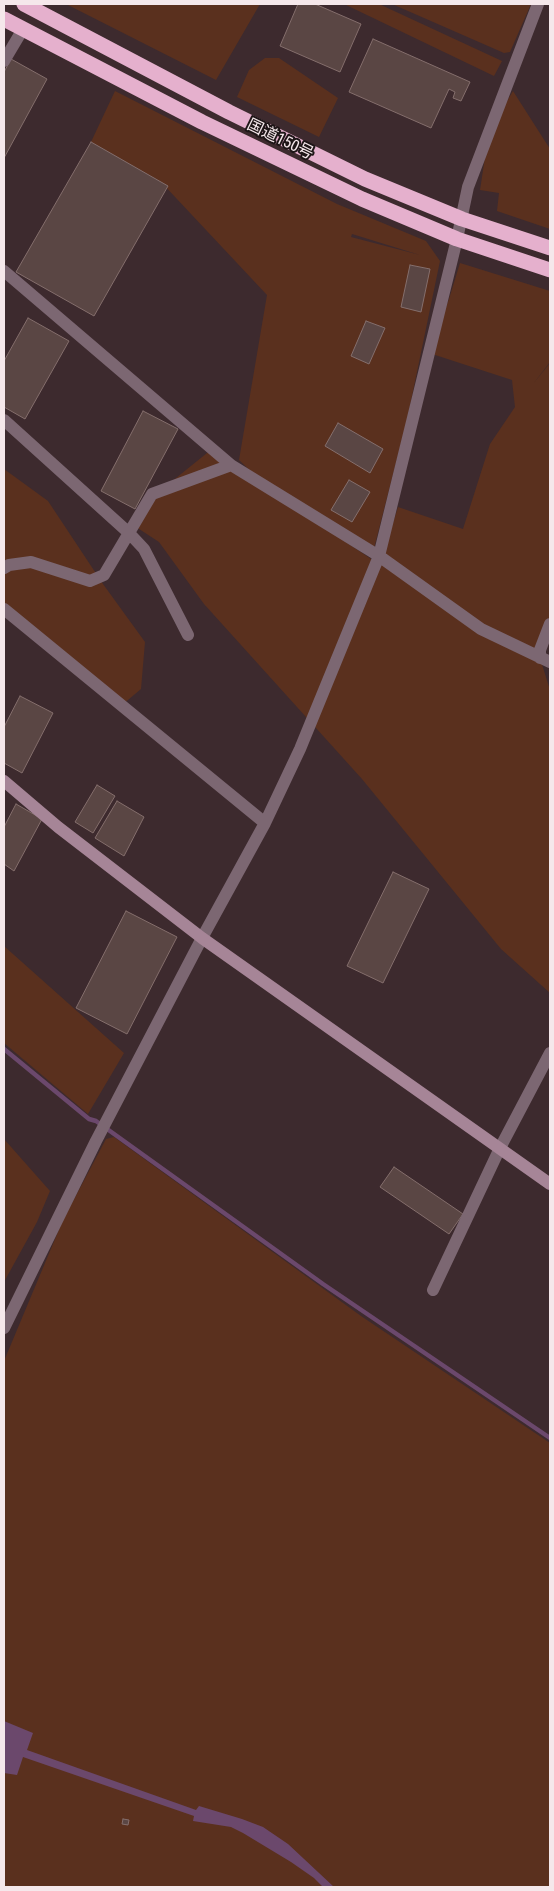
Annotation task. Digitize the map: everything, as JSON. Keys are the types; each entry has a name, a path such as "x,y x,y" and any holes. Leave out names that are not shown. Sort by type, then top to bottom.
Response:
{"highway":[{"name":"国道150号","path":"24,4 246,120 366,179 462,219 550,248"},
{"name":"国道150号","path":"4,19 202,122 362,199 457,239 550,270"}],"street":[{"path":"4,1328 96,1141 202,938 265,823 300,749 379,556 462,219 468,187 538,4"},
{"path":"4,61 23,29"},
{"path":"4,272 231,465 379,556 481,629 545,660"},
{"path":"4,420 144,549 188,635"},
{"path":"4,568 9,565 30,562 90,582 104,575 152,494 231,465"},
{"path":"4,609 265,823"},
{"path":"545,660 540,650 550,624"},
{"path":"4,781 58,827 202,938 550,1184"},
{"path":"433,1290 500,1148 550,1053"}],"shaded area":[{"path":"66,4 260,4 216,80"},
{"path":"344,4 379,4 502,61 494,76"},
{"path":"392,4 531,4 510,52 504,53"},
{"path":"265,58 279,58 338,98 319,137 237,97 249,70"},
{"path":"115,91 337,204 426,241 440,261 407,420 373,552 267,487 239,460 267,295 161,182 91,142","holes":["352,234 420,255 351,237"]},
{"path":"513,91 550,149 550,229 497,211 499,193 480,190 489,131"},
{"path":"460,263 550,291 550,362 533,384 550,363 550,628 540,658 550,690 550,993 501,949 362,779 204,604 159,542 133,525 145,503 212,449 231,465 380,565 398,507 463,529 490,444 515,407 512,380 429,353"},
{"path":"4,469 48,501 103,584 145,642 141,689 122,705 4,603"},
{"path":"4,946 124,1053 88,1114 4,1043"},
{"path":"114,1137 361,1316 550,1443 550,1887 4,1887 4,1361 63,1220 106,1139"},
{"path":"4,1139 50,1191 37,1222 4,1282"},
{"path":"4,1721 33,1733 27,1750 196,1810 199,1806 263,1827 288,1844 334,1887 323,1887 314,1878 291,1862 231,1827 193,1821 194,1816 23,1757 17,1775 4,1773"}],"building":[{"path":"298,4 315,4 361,24 340,72 280,46"},
{"path":"373,39 470,82 461,101 453,98 455,92 449,89 431,128 349,92"},
{"path":"11,59 47,79 4,158 4,72"},
{"path":"91,142 168,186 94,316 16,272"},
{"path":"410,265 430,269 421,312 401,307"},
{"path":"28,318 69,341 25,419 4,407 4,361"},
{"path":"366,321 385,328 369,364 351,356"},
{"path":"143,411 178,429 135,509 101,491"},
{"path":"338,423 383,449 370,473 325,446"},
{"path":"349,480 370,492 352,522 331,510"},
{"path":"20,696 53,713 22,773 4,763 4,727"},
{"path":"97,785 115,796 93,833 75,822"},
{"path":"117,801 144,817 124,856 95,838"},
{"path":"16,804 42,819 14,871 4,864 4,827"},
{"path":"393,872 429,889 383,983 347,966"},
{"path":"126,911 177,937 127,1034 76,1008"},
{"path":"394,1167 463,1214 449,1234 380,1187"},
{"path":"123,1819 129,1820 128,1825 122,1824"}],"waterway":[{"path":"4,1049 89,1119 96,1121 323,1284 550,1438"}]}
